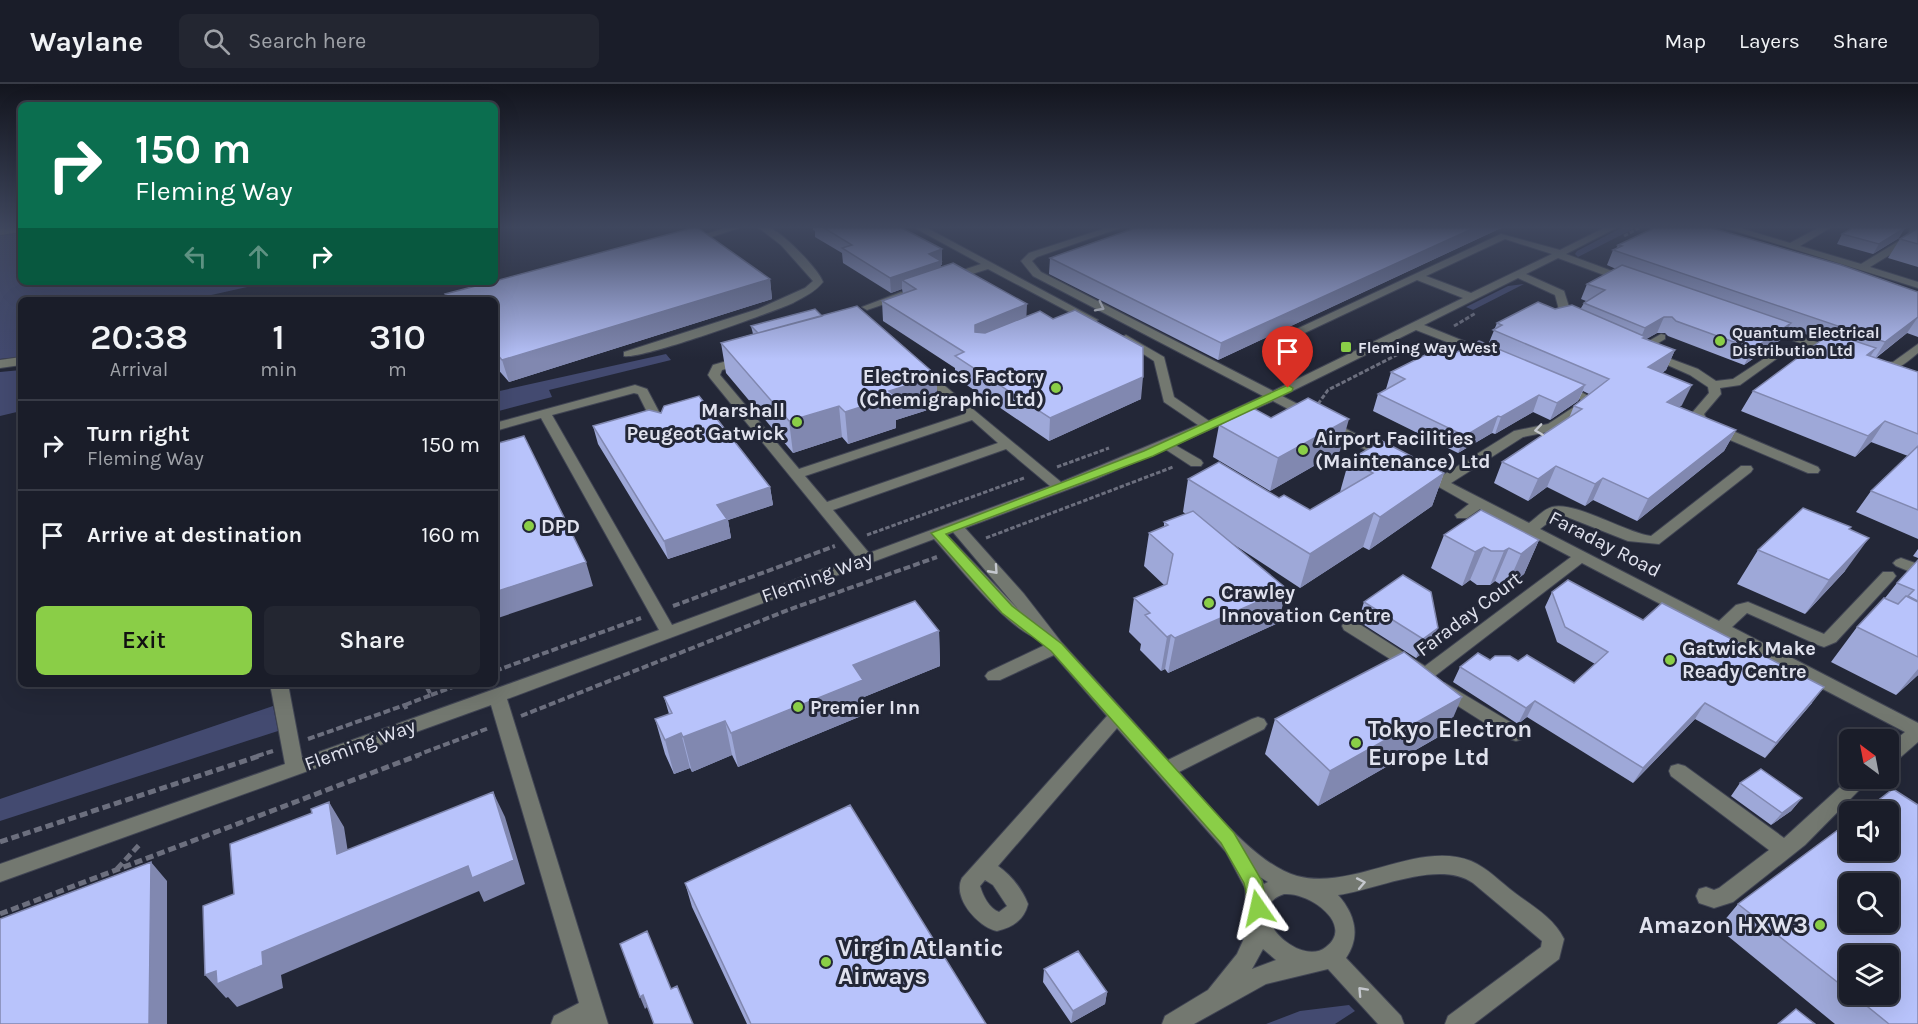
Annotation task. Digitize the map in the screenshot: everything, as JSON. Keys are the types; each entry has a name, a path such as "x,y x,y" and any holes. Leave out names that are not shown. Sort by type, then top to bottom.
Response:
{"street":[{"path":"628,354 765,309 814,289 818,282 812,272"},
{"path":"933,284 969,272"},
{"path":"1000,272 1071,314 1113,331 1160,359 1168,399 1208,426"},
{"name":"Faraday Road","path":"1035,272 1722,627 1918,732"},
{"path":"1292,335 1427,272"},
{"name":"Fleming Way","path":"0,873 412,727 1060,488 1208,426 1522,272"},
{"path":"1606,272 1638,284"},
{"path":"1875,272 1918,285"},
{"path":"1518,274 1558,292 1563,297 1568,318 1584,328"},
{"path":"1418,276 1471,297"},
{"path":"867,307 911,292"},
{"path":"1414,325 1496,358"},
{"path":"1756,325 1848,355"},
{"path":"1661,337 1635,349 1699,374 1714,385 1716,392 1697,414 1700,421 1813,470"},
{"path":"1868,362 1893,367 1918,347"},
{"path":"1714,385 1736,382 1782,351"},
{"path":"760,356 721,367 713,372 866,559"},
{"path":"0,364 18,361"},
{"path":"909,361 1060,488"},
{"path":"1441,483 1519,434 1552,427 1592,401 1556,383"},
{"path":"498,426 635,389 643,392 660,425"},
{"path":"544,413 668,632"},
{"path":"796,474 974,415"},
{"path":"824,508 1007,444"},
{"path":"1167,445 1193,461"},
{"path":"1531,530 1551,513 1560,510 1575,513 1633,538 1654,541 1746,469"},
{"path":"1462,515 1480,503"},
{"path":"956,526 1018,598 1056,647 1227,838 1274,875 1323,895 1342,918 1344,941 1321,960 1273,971 1209,1001 1173,1024"},
{"path":"937,533 1011,614 1056,647"},
{"name":"Faraday Court","path":"1350,626 1425,675 1582,555"},
{"path":"1900,563 1918,570"},
{"path":"1722,627 1748,607 1824,641 1888,576"},
{"path":"1856,610 1877,620"},
{"path":"994,676 1056,647"},
{"path":"1425,675 1516,734"},
{"path":"280,687 295,769"},
{"path":"497,695 595,1017 562,1024"},
{"path":"985,868 1118,715"},
{"path":"1166,770 1258,724"},
{"path":"1899,748 1918,732"},
{"path":"1678,771 1785,850"},
{"path":"1706,896 1714,899 1722,898 1785,850 1849,789"},
{"path":"1209,1001 1224,987 1251,951 1258,935 1258,915 1253,881 1227,838"},
{"path":"1393,1024 1321,960 1296,960 1279,951 1267,939 1258,915 1264,896 1277,887 1349,885 1449,865 1464,867 1479,876 1542,927 1554,944 1551,952 1455,1024"}],"path":[{"path":"971,544 1193,461"},
{"path":"0,914 506,722 788,610 954,551"},
{"path":"427,687 431,695"},
{"path":"0,842 290,745 453,687"},
{"path":"405,705 412,727"}],"shaded area":[{"path":"0,272 18,272 18,285 256,285 202,297 18,297 18,357 0,359"},
{"path":"1524,284 1473,310 1466,307 1508,286"},
{"path":"666,354 671,360 549,390 552,397 498,411 498,391"},
{"path":"18,370 18,412 0,416 0,372"},
{"path":"273,706 278,731 0,821 0,799"},
{"path":"1349,1005 1355,1011 1335,1024 1266,1024 1300,1011"}],"building":[{"path":"529,272 760,272 770,279 502,360 498,355 498,297 448,297 445,294 480,285 498,285 498,280"},
{"path":"880,272 908,272 890,278"},
{"path":"926,272 969,272 1027,304 975,325 975,332 985,333 1040,311 1053,319 1075,310 1143,347 1143,377 1050,418 955,356 964,352 882,301 916,289 902,280"},
{"path":"1078,272 1377,272 1221,343"},
{"path":"1609,272 1642,272 1791,323 1753,349 1676,321 1672,317 1664,317 1645,328 1584,303 1605,290 1587,284"},
{"path":"1678,272 1861,272 1918,292 1918,317 1885,342"},
{"path":"1538,302 1555,309 1572,305 1646,337 1643,338 1675,350 1648,367 1692,385 1667,402 1736,430 1648,499 1603,478 1595,484 1556,466 1538,479 1502,462 1582,409 1574,406 1609,379 1493,330 1502,325 1497,323"},
{"path":"857,306 937,376 889,391 895,396 845,412 839,406 789,421 721,343"},
{"path":"815,309 822,316 758,333 751,326"},
{"path":"1831,333 1876,348 1867,355 1918,372 1918,434 1885,421 1868,436 1753,391"},
{"path":"1479,341 1585,385 1557,403 1539,395 1465,436 1378,394 1405,379 1391,372 1441,347 1455,353"},
{"path":"699,396 770,487 717,505 727,519 664,541 593,426 649,410 661,413 664,406"},
{"path":"1308,398 1349,419 1278,458 1219,425 1253,408 1271,418"},
{"name":"DPD","path":"524,436 586,562 498,591 498,443"},
{"path":"1382,441 1444,473 1380,517 1374,513 1310,554 1188,479 1219,462 1279,498 1284,495 1310,510 1373,473 1349,460"},
{"path":"1918,446 1918,510 1871,491"},
{"path":"1803,508 1851,527 1849,529 1869,538 1829,580 1758,550"},
{"path":"1481,510 1539,540 1521,554 1509,548 1504,551 1491,551 1484,547 1475,552 1444,535"},
{"path":"1193,511 1287,589 1175,638 1171,635 1167,637 1145,615 1150,613 1134,598 1167,584 1173,554 1149,533 1168,525 1164,522"},
{"path":"1918,560 1918,601 1908,596 1914,590 1897,583"},
{"path":"1403,575 1431,592 1438,628 1423,639 1364,602"},
{"name":"Gatwick Make Ready Centre","path":"1568,580 1643,620 1662,603 1824,687 1776,743 1705,703 1643,768 1535,701 1526,708 1460,667 1478,653 1490,660 1495,656 1510,656 1518,661 1527,655 1574,683 1608,652 1565,627 1552,592"},
{"path":"1906,596 1918,602 1918,657 1857,627 1884,598 1898,604"},
{"path":"915,601 939,631 853,665 863,680 731,733 725,721 683,737 681,733 665,740 655,719 672,713 664,697"},
{"path":"1404,652 1462,697 1330,771 1275,719"},
{"path":"1761,769 1802,798 1782,813 1740,783"},
{"path":"1893,789 1918,805 1918,1024 1889,1024 1866,1005 1899,1005 1899,945 1839,945 1839,983 1738,904 1839,829 1839,861 1899,861 1899,801 1877,801"},
{"path":"493,792 514,860 472,878 468,866 262,952 263,965 217,984 216,971 205,975 203,906 234,894 230,844 312,813 311,809 329,802 337,854"},
{"name":"Virgin Atlantic Airways","path":"850,805 986,1024 751,1024 685,883"},
{"path":"151,862 149,1024 0,1024 0,919"},
{"path":"647,931 671,989 677,986 693,1024 654,1024 643,995 640,997 620,944"},
{"path":"1078,951 1107,992 1073,1011 1044,969"},
{"path":"1796,1009 1815,1024 1778,1024"}],"place":[{"name":"Quantum Electrical Distribution Ltd","path":"1720,341"},
{"name":"Fleming Way West","path":"1346,347"},
{"name":"Electronics Factory (Chemigraphic Ltd)","path":"1056,388"},
{"name":"Marshall Peugeot Gatwick","path":"797,422"},
{"name":"Airport Facilities (Maintenance) Ltd","path":"1303,450"},
{"name":"DPD","path":"529,526"},
{"name":"Crawley Innovation Centre","path":"1209,603"},
{"name":"Gatwick Make Ready Centre","path":"1670,660"},
{"name":"Premier Inn","path":"798,707"},
{"name":"Tokyo Electron Europe Ltd","path":"1356,743"},
{"name":"Amazon HXW3","path":"1820,925"},
{"name":"Virgin Atlantic Airways","path":"826,962"}],"route":[{"path":"1258,908 1257,893 1250,874 1227,838 1056,647 1007,610 937,533 1091,477 1247,409 1288,388"}]}
